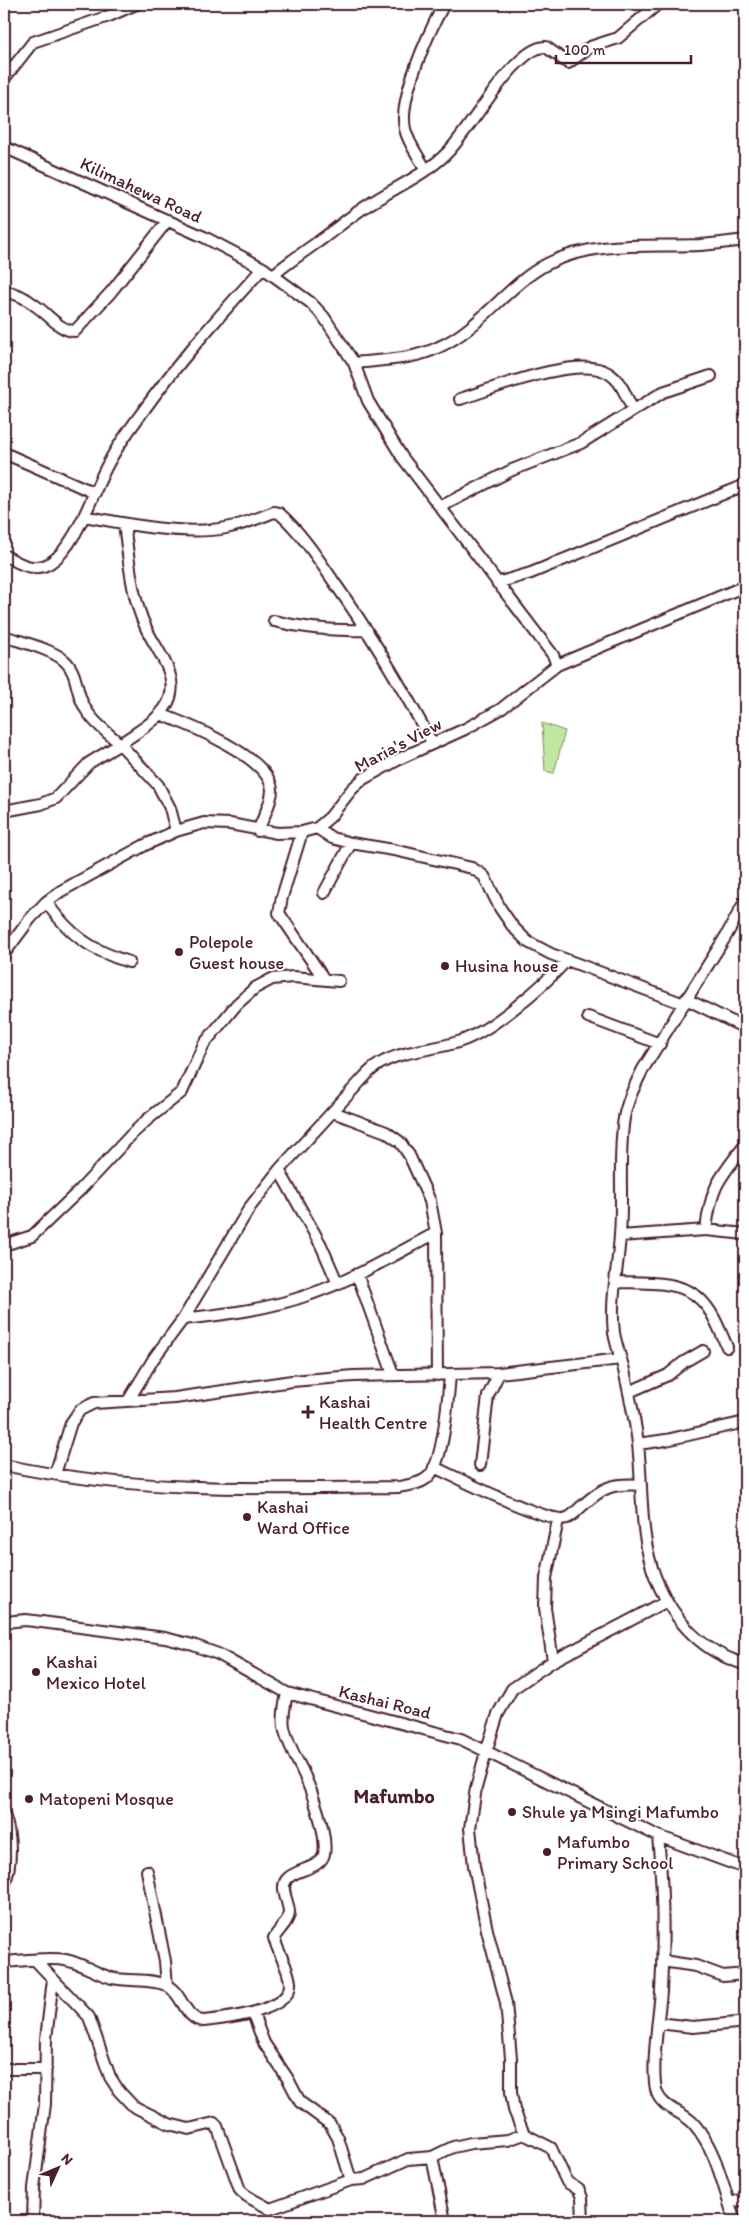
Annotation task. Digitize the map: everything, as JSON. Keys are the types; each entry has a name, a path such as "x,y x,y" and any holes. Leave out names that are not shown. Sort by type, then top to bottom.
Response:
{"street":[{"path":"4,79 33,42 108,16 136,4"},
{"path":"426,170 406,131 403,117 410,87 432,27 444,4"},
{"path":"273,275 366,206 426,170 447,153 465,132 506,75 534,50 546,47 568,63 590,47 618,38 658,4"},
{"name":"Kilimahewa Road","path":"4,147 204,236 263,268 295,290 324,316 354,363 368,401 402,457 553,655 557,665"},
{"path":"4,291 15,293 35,305 66,330 75,331 111,292 168,220"},
{"path":"354,363 400,358 426,353 441,347 457,337 530,275 548,264 592,248 701,245 745,240"},
{"path":"4,555 17,563 34,568 50,563 66,548 84,516 109,462 152,398 208,328 263,268"},
{"path":"460,399 562,369 585,366 607,371 618,381 633,410"},
{"path":"440,507 512,470 581,443 664,392 711,376"},
{"path":"4,452 95,493"},
{"path":"497,583 531,573 745,485"},
{"path":"84,516 124,524 209,530 228,528 274,512 279,513 322,564 368,630 389,664 432,743"},
{"path":"4,812 42,804 56,798 88,763 120,744 160,714 169,701 172,690 170,672 146,628 137,605 124,524"},
{"name":"Maria's View","path":"4,954 30,919 46,902 61,891 176,831 204,823 230,824 258,831 302,832 317,828 330,817 352,789 363,779 432,743 465,729 501,709 557,665 745,586"},
{"path":"274,621 316,630 368,630"},
{"path":"4,636 53,654 66,662 71,669 83,706 92,718 120,744 158,785 168,803 176,831"},
{"path":"160,714 211,735 248,759 268,778 271,796 258,831"},
{"path":"317,828 332,838 459,864 479,871 484,876 500,908 513,927 528,942 567,960 685,1002 745,1028"},
{"path":"302,832 282,897 279,914 324,979"},
{"path":"324,893 351,843"},
{"path":"745,901 726,936 643,1069 635,1084 624,1118 614,1334 629,1392 638,1444 648,1550 656,1578 667,1601 695,1639 718,1655 745,1664"},
{"path":"46,902 69,931 83,942 96,951 129,962"},
{"path":"128,1401 154,1358 183,1319 245,1215 279,1170 376,1065 390,1058 448,1045 472,1037 548,981 567,960"},
{"path":"4,1245 32,1236 80,1190 131,1135 182,1092 204,1044 237,1004 255,988 272,979 293,977 339,980"},
{"path":"588,1017 660,1044"},
{"path":"333,1112 386,1132 400,1142 409,1155 430,1201 436,1233 437,1375"},
{"path":"706,1230 709,1206 715,1185 745,1145"},
{"path":"279,1170 321,1245 338,1284"},
{"path":"620,1236 706,1230 745,1234"},
{"path":"183,1319 257,1310 310,1295 338,1284 436,1233"},
{"path":"357,1274 393,1374"},
{"path":"615,1282 664,1285 691,1292 701,1299 712,1314 727,1347"},
{"path":"629,1392 668,1375 684,1362 703,1351"},
{"path":"56,1474 66,1434 74,1417 80,1410 94,1403 175,1398 292,1381 393,1374 450,1375 499,1373 621,1360"},
{"path":"480,1466 488,1396 499,1373"},
{"path":"4,1464 106,1482 252,1488 355,1488 399,1486 416,1483 428,1477 434,1467 440,1449 450,1375"},
{"path":"638,1444 666,1440 745,1422"},
{"path":"434,1467 525,1508 558,1520 572,1515 605,1488 621,1484 641,1485"},
{"path":"553,1661 545,1608 546,1578 558,1520"},
{"path":"583,2221 579,2190 567,2182 550,2148 524,2134 514,2110 511,2092 511,2058 506,2003 487,1930 474,1866 470,1828 476,1788 486,1752 498,1714 512,1689 553,1661 667,1601"},
{"name":"Kashai Road","path":"4,1622 26,1620 165,1638 193,1645 218,1654 288,1693 461,1739 658,1836 745,1868"},
{"path":"4,1962 64,1960 112,1978 154,1982 167,1986 182,1999 190,2016 195,2020 203,2021 253,2014 273,2004 286,1994 290,1984 274,1938 285,1924 289,1913 284,1892 286,1880 319,1862 324,1856 324,1843 320,1823 303,1772 290,1746 284,1727 284,1711 288,1693"},
{"path":"4,1815 10,1841 4,1886"},
{"path":"658,1836 662,1882 662,1961 655,2083 657,2092 665,2104 693,2123 704,2137 717,2162 735,2221"},
{"path":"147,1871 165,1961 167,1986"},
{"path":"36,1961 89,2016 110,2077 119,2091 133,2106 169,2124 181,2127 190,2128 209,2123 217,2126 244,2196 254,2199 270,2209 314,2192 352,2180 364,2179 408,2159 432,2157 471,2143 508,2140 524,2134"},
{"path":"662,1961 696,1966 723,1976 745,1974"},
{"path":"32,2221 34,2188 45,2104 46,2039 53,1980"},
{"path":"253,2014 264,2043 288,2079 300,2102 330,2124 338,2138 352,2180"},
{"path":"658,2023 693,2027 737,2023"},
{"path":"4,2069 46,2069"},
{"path":"432,2157 445,2221"},
{"path":"729,2203 745,2199"}],"green space":[{"path":"542,723 565,731 554,773 545,771"}],"place":[{"name":"Polepole Guest house","path":"179,952"},
{"name":"Husina house","path":"445,966"},
{"name":"Kashai Health Centre","path":"308,1412"},
{"name":"Kashai Ward Office","path":"247,1517"},
{"name":"Kashai Mexico Hotel","path":"36,1672"},
{"name":"Matopeni Mosque","path":"29,1799"},
{"name":"Shule ya Msingi Mafumbo","path":"512,1812"},
{"name":"Mafumbo Primary School","path":"547,1852"}],"district":[{"name":"Mafumbo","path":"394,1796"}]}
